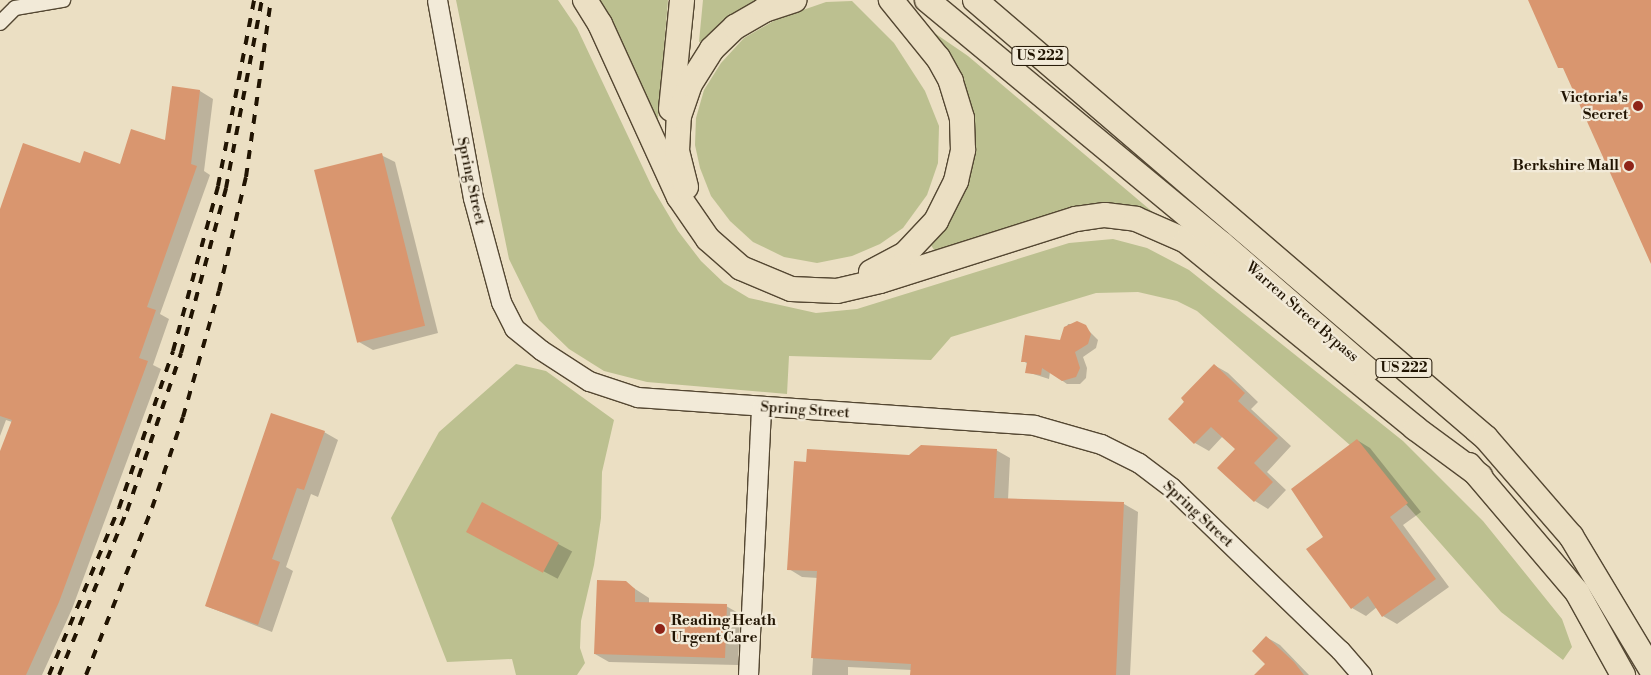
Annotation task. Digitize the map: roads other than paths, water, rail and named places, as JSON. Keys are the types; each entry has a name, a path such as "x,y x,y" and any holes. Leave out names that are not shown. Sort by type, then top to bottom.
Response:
{"highway":[{"path":"585,0 600,24 680,197 708,239 741,268 791,289 821,292 880,281 1086,217 1125,216 1155,225 1186,242 1415,428 1480,476"},
{"path":"680,197 668,149 682,0"},
{"path":"695,0 684,98 679,116 677,151 682,177 692,204 726,245 764,270 800,280 840,280 882,267 915,246 936,221 956,181 963,150 962,118 951,81 938,58 891,0"},
{"path":"684,98 704,60 723,37 752,15 794,0"},
{"name":"Warren Street Bypass","path":"927,0 1244,262 1365,366 1480,476 1578,592 1623,675"},
{"name":"Warren Street Bypass","path":"975,0 1486,438 1571,536 1651,669"},
{"path":"1571,536 1651,634"},
{"path":"1578,592 1611,675"}],"street":[{"path":"0,23 17,4 63,0"},
{"name":"Spring Street","path":"437,0 473,198 501,302 514,328 541,350 604,388 637,398 1034,425 1101,444 1139,463 1171,487 1340,650 1362,675"},
{"path":"748,675 761,407"}],"railway":[{"path":"49,675 119,508 173,351 218,186 254,0"},
{"path":"59,675 127,511 181,353 226,188 262,0"},
{"path":"86,675 152,508 183,417 219,291 246,177 271,0"}],"place":[{"name":"Victoria's Secret","path":"1638,106"},
{"name":"Berkshire Mall","path":"1629,166"},
{"name":"Reading Heath Urgent Care","path":"660,629"}]}
